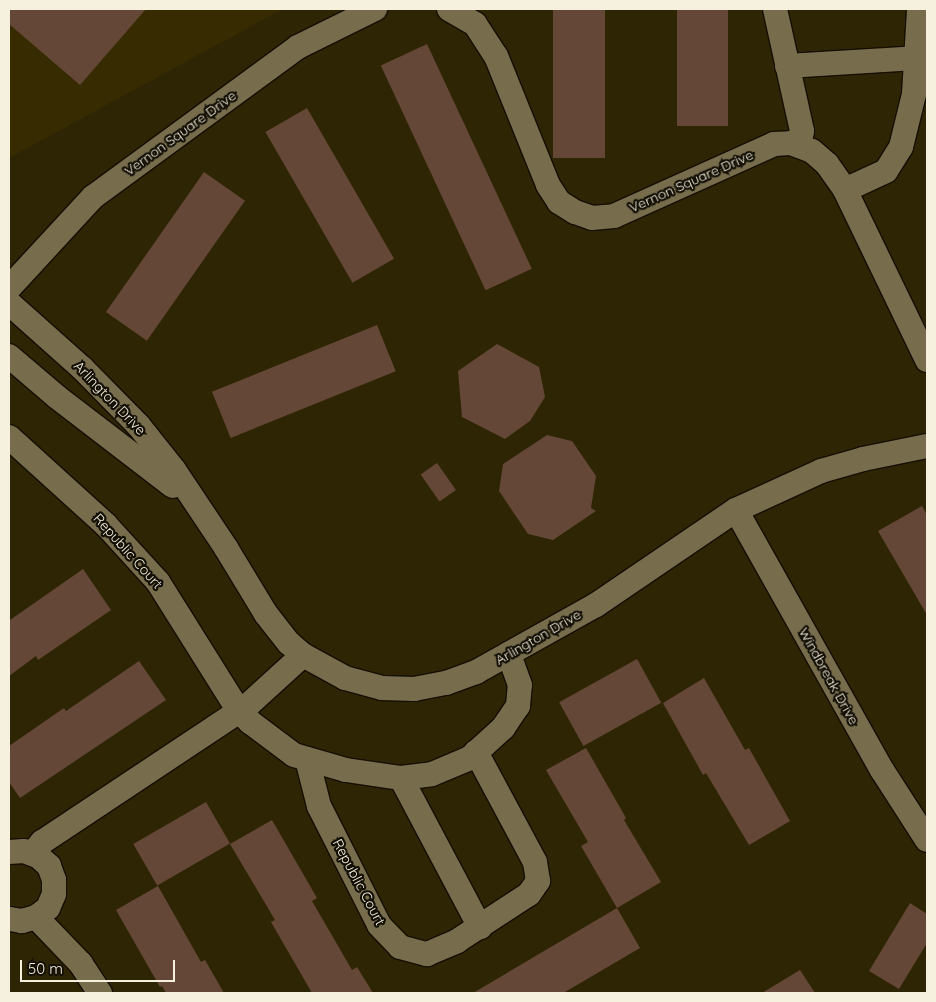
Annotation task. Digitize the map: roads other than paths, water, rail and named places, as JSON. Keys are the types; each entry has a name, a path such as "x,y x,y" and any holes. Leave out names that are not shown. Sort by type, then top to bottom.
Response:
{"street":[{"name":"Vernon Square Drive","path":"9,288 92,197 298,46 374,9"},
{"name":"Vernon Square Drive","path":"449,9 475,24 496,56 548,185 559,202 575,212 592,218 614,216 774,144 791,144 812,151 827,164 845,190 927,360"},
{"path":"776,9 802,131 799,146"},
{"path":"845,190 886,171 902,147 914,94 919,9"},
{"path":"787,66 916,58"},
{"name":"Arlington Drive","path":"9,303 82,368 139,426 174,470 226,548 266,614 279,632 303,656 345,678 396,689 446,683 476,672 596,605 736,510 821,471 863,459 927,446"},
{"name":"Arlington Drive","path":"9,356 57,397 150,466 198,506"},
{"name":"Republic Court","path":"9,437 106,525 158,582 239,711 250,722 294,755 346,770 401,778 432,774 470,758 502,728 518,706 520,685 509,654"},
{"name":"Windbreak Drive","path":"736,510 882,770 927,840"},
{"path":"32,854 42,842 239,711 303,656"},
{"name":"Republic Court","path":"307,759 319,806 379,925 400,947 427,954 457,941 529,894 538,881 535,862 476,752"},
{"path":"401,778 480,926"},
{"path":"9,852 24,851 32,854 49,866 54,880 54,894 48,908 36,917 22,921 9,920"},
{"path":"36,917 81,964 100,993"}]}
